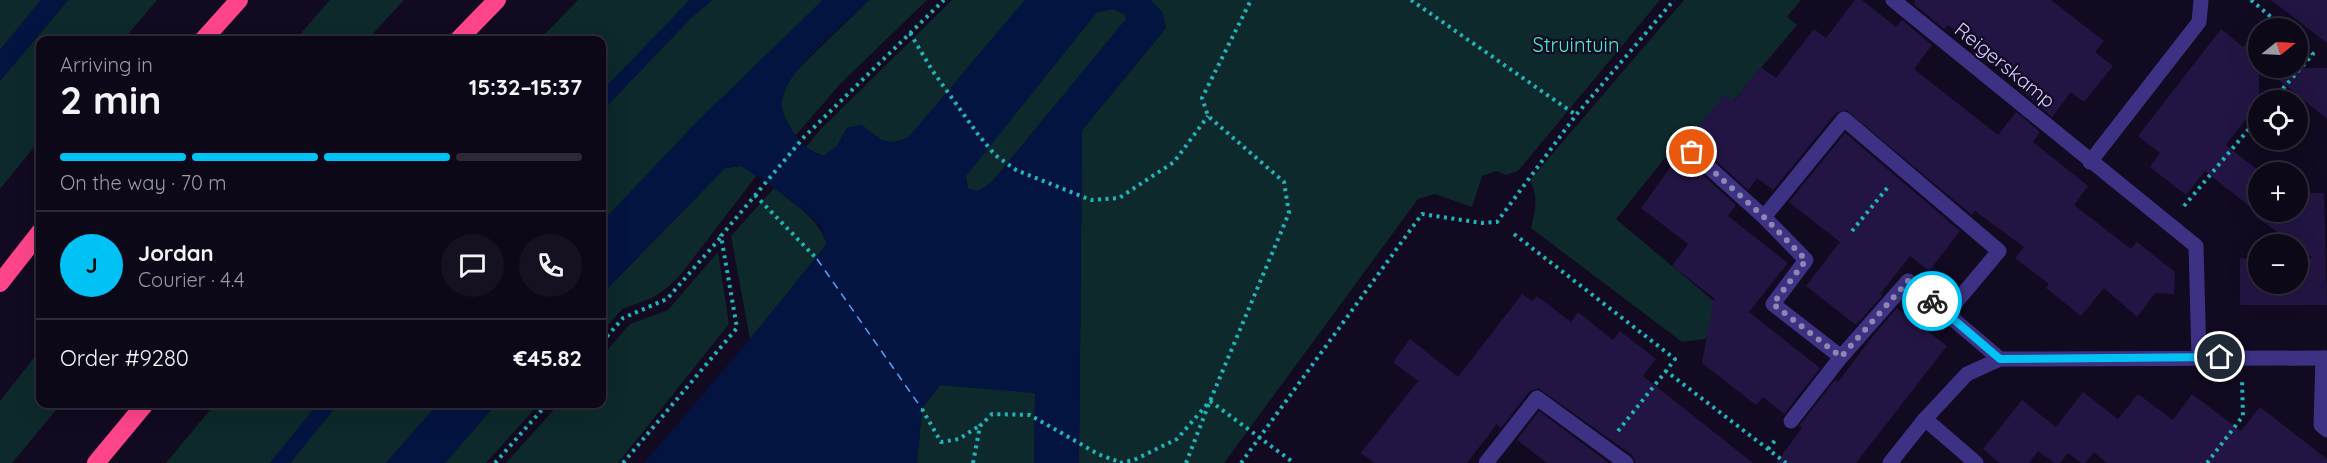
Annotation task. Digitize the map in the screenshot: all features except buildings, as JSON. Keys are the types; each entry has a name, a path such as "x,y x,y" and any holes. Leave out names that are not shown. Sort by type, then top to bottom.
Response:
{"highway":[{"path":"207,36 239,0"},
{"path":"462,36 497,0"},
{"path":"0,283 36,237"},
{"path":"96,463 142,408"}],"street":[{"name":"Reigerskamp","path":"1893,0 2196,246 2199,357"},
{"path":"2090,162 2199,21 2201,0"},
{"path":"1764,217 1844,119 1999,251 1947,313"},
{"path":"1692,152 1764,217 1806,260 1773,304 1841,357"},
{"path":"1791,421 1841,357 1908,281 2000,359"},
{"path":"1890,463 1925,419 1966,374 2000,359 2325,358 2321,425 2327,430"},
{"path":"1486,463 1537,398 1626,463"},
{"path":"1925,419 1976,463"}],"path":[{"path":"606,337 623,318 667,298 804,137 944,0"},
{"path":"1186,463 1289,213 1284,182 1208,116 1202,98 1251,0"},
{"path":"1411,0 1576,115"},
{"path":"1242,463 1422,214 1482,223 1497,222 1576,115 1674,0"},
{"path":"2251,0 2272,18"},
{"path":"910,33 932,70 977,134 995,155 1016,170 1091,200 1119,198 1174,162 1208,116"},
{"path":"2282,90 2292,78"},
{"path":"2168,225 2248,130"},
{"path":"1852,231 1904,168"},
{"path":"755,195 817,259"},
{"path":"1514,234 1676,358 1604,448"},
{"path":"623,463 737,328 721,236"},
{"path":"2207,463 2243,416 2241,357"},
{"path":"1666,370 1786,463"},
{"path":"1210,401 1294,463"},
{"path":"922,409 941,442 959,439 980,426 992,414 1030,415 1098,454 1119,463 1134,460 1177,439 1210,401"},
{"path":"495,463 543,408"},
{"path":"973,463 980,426"}],"green space":[{"path":"0,0 41,0 0,50"},
{"path":"68,0 157,0 126,36 38,36"},
{"path":"330,0 404,0 371,36 298,36"},
{"path":"578,0 690,0 606,87 606,36 543,36"},
{"path":"712,0 823,0 697,122 606,218 606,107 691,18"},
{"path":"869,0 927,0 841,83 795,136 781,105 784,92 793,74"},
{"path":"952,0 1025,0 909,137 894,142 884,141 861,125 847,128 837,146 824,156 805,148 820,130"},
{"name":"Struintuin","path":"1150,0 1660,0 1518,171 1506,175 1496,171 1482,176 1472,207 1435,194 1418,199 1224,463 1079,463 1082,130 1166,28 1162,12"},
{"path":"1684,0 1801,0 1787,17 1797,25 1702,138 1689,128 1616,219 1728,313 1705,339 1682,342 1531,228 1535,198 1530,180"},
{"path":"1113,9 1127,18 991,183 978,191 968,189 965,176 1097,12"},
{"path":"36,38 36,145 0,189 0,81"},
{"path":"741,166 757,175 681,274 667,288 652,298 622,309 606,327 606,290 725,168"},
{"path":"774,188 812,219 827,244 750,339 731,236"},
{"path":"718,252 729,324 618,463 506,463 555,408 606,408 606,351 630,324 668,310"},
{"path":"36,355 36,408 58,408 12,463 0,463 0,401"},
{"path":"940,385 1035,392 1034,463 917,463 922,409"},
{"path":"212,408 315,408 270,463 166,463"},
{"path":"335,408 434,408 386,463 290,463"},
{"path":"493,408 535,408 486,463 445,463"}],"water":[{"path":"41,0 68,0 0,81 0,50"},
{"path":"690,0 712,0 691,18 606,107 606,87"},
{"path":"823,0 869,0 809,57 789,81 784,92 782,106 784,115 797,138 808,148 824,156 837,146 847,128 862,125 888,142 909,137 1025,0 1150,0 1162,12 1166,28 1082,130 1079,463 1034,463 1035,393 940,385 922,409 917,463 644,463 750,339 827,244 822,229 810,215 774,188 741,166 725,168 606,290 606,218 697,122","holes":["1113,9 1127,18 991,183 978,191 968,189 966,176 1097,12"]},
{"path":"315,408 335,408 290,463 270,463"},
{"path":"434,408 493,408 445,463 386,463"}],"ferry route":[{"path":"817,259 922,409"}],"way so far":[{"path":"1692,152 1764,217 1806,260 1773,304 1841,357 1908,281 1932,301"}],"route":[{"path":"1932,301 2000,359 2220,357"}]}
